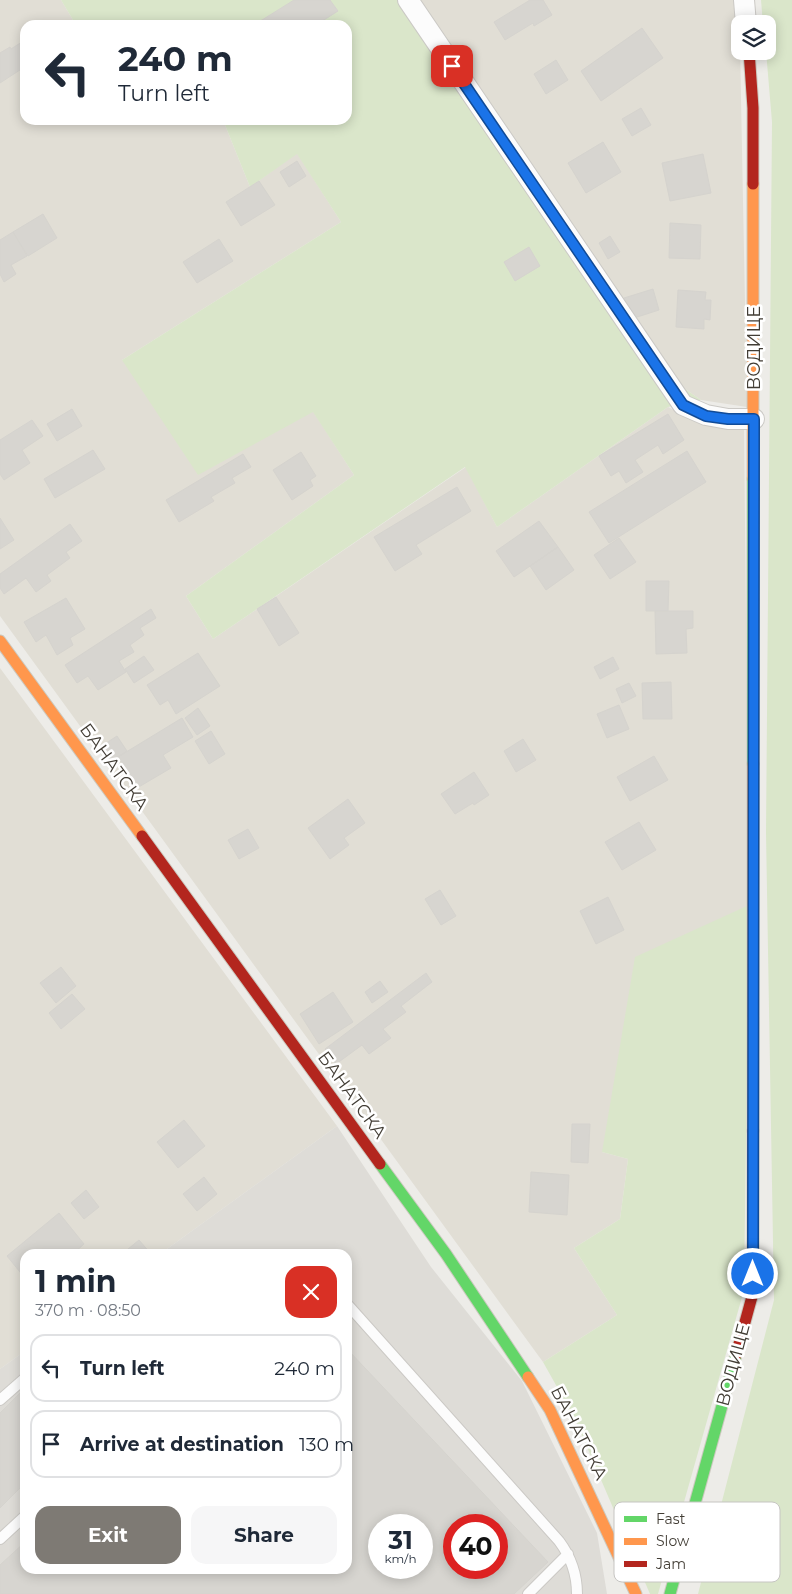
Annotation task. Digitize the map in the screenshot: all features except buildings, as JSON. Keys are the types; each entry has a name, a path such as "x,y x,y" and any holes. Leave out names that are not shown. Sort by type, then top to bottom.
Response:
{"street":[{"path":"408,0 683,405 706,416 728,419 754,419"},
{"path":"744,0 745,15"},
{"name":"ВОДИЦЕ","path":"695,1502 753,1293 754,108 749,60"},
{"name":"БАНАТСКА","path":"0,641 446,1254 550,1410 614,1547"},
{"name":"БАНАТСКА","path":"630,1582 636,1594"}],"lane":[{"path":"352,1309 559,1541 568,1554 575,1574 577,1594"},
{"path":"0,1400 20,1382"},
{"path":"0,1539 20,1521"},
{"path":"528,1594 568,1554"}],"shaded area":[{"path":"0,0 61,0 73,20 20,20 20,125 225,125 250,187 297,153 341,222 122,360 313,411 354,475 186,596 213,639 466,467 497,527 668,407 702,424 744,429 749,905 602,1152 628,1159 620,1219 574,1248 617,1315 543,1362 0,616"},
{"path":"411,0 736,0 737,15 731,15 731,60 740,60 747,407 701,400 678,384"},
{"path":"0,668 337,1126 167,1249 20,1249 20,1355 0,1369"},
{"path":"337,1126 431,1267 522,1381 597,1533 607,1594 0,1594 0,1369 20,1355 20,1574 352,1574 352,1249 167,1249"}],"green space":[{"path":"61,0 411,0 678,384 701,400 668,407 497,527 465,467 213,639 186,596 354,475 313,412 198,475 122,360 341,222 297,154 250,187 225,125 352,125 352,20 73,20"},
{"path":"761,0 792,0 792,1594 698,1594 701,1582 780,1582 780,1502 722,1502 774,1300 766,833 772,122 767,60 776,60 776,15 762,15"},
{"path":"749,905 744,1290 684,1502 614,1502 614,1510 575,1419 543,1362 617,1315 574,1248 620,1219 628,1159 602,1152 635,957"},
{"path":"645,1582 661,1582 658,1594 650,1594"}],"traffic: fast":[{"path":"753,479 753,764"},
{"path":"380,1164 446,1254 528,1377"},
{"path":"695,1502 736,1355"},
{"path":"670,1594 673,1582"}],"traffic: slow":[{"path":"753,184 753,479"},
{"path":"0,641 142,836"},
{"path":"753,764 753,1131"},
{"path":"528,1377 550,1410 614,1547"},
{"path":"630,1582 636,1594"}],"traffic: jam":[{"path":"750,60 753,108 753,184"},
{"path":"142,836 380,1164"},
{"path":"736,1355 753,1293 753,1131"}],"route":[{"path":"452,66 683,405 706,416 728,419 754,419 753,1274"}]}
